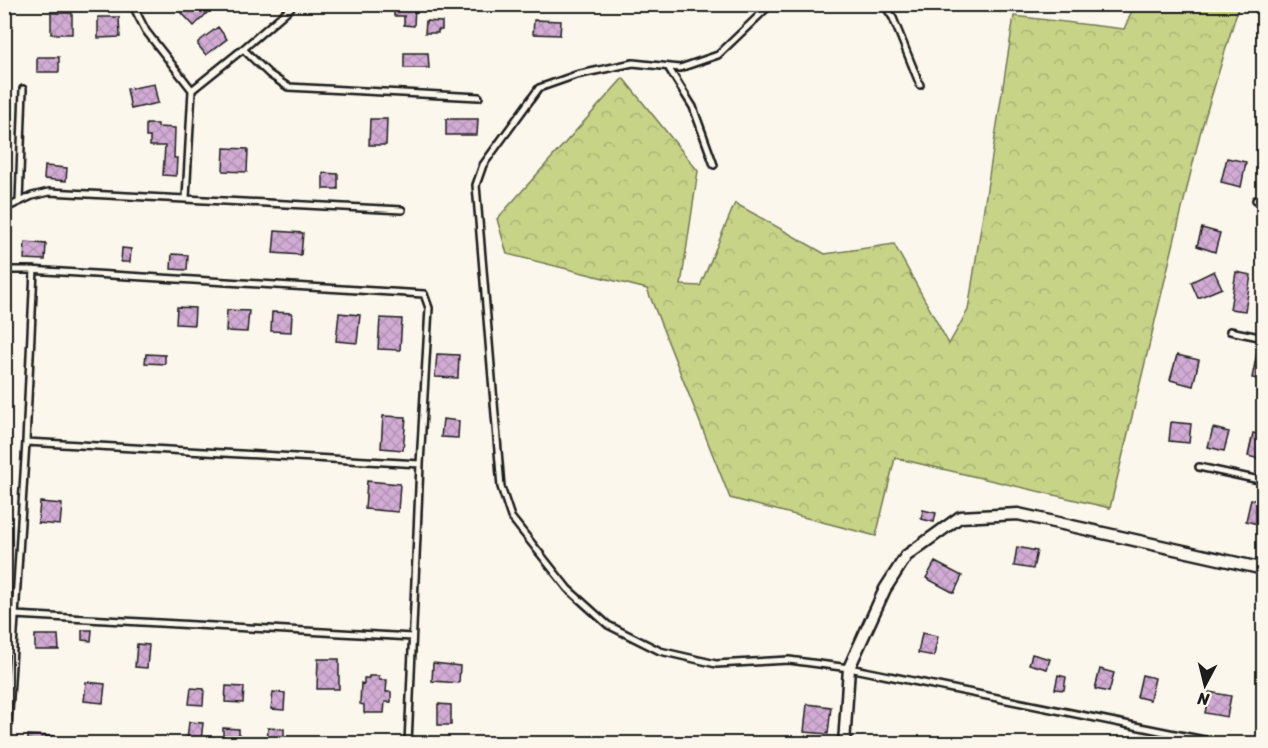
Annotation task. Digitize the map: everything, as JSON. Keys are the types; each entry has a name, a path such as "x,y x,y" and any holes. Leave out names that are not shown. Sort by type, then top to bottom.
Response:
{"street":[{"path":"844,744 849,668 885,589 906,556 960,517 1018,514 1263,569"}],"lane":[{"path":"132,4 146,31 192,90 186,198"},
{"path":"192,90 295,4"},
{"path":"771,4 718,56 680,68 633,63 576,75 539,88 483,165 476,185 501,487 511,517 568,589 608,625 660,651 716,664 789,660 849,668 1224,744"},
{"path":"884,4 893,18 920,86"},
{"path":"243,49 269,74 288,87 479,97"},
{"path":"668,67 693,107 714,165"},
{"path":"19,202 23,89"},
{"path":"4,209 33,196 49,192 402,210"},
{"path":"1256,200 1263,202"},
{"path":"4,270 424,294 429,308 408,744"},
{"path":"7,744 34,270"},
{"path":"1230,331 1263,338"},
{"path":"26,442 420,464"},
{"path":"1199,467 1263,481"},
{"path":"15,615 412,637"}],"green space":[{"path":"1135,4 1239,5 1200,134 1110,508 895,458 876,536 730,498 647,289 507,254 497,219 623,78 698,171 681,285 700,286 735,203 825,254 894,244 949,344 968,310 1014,16 1124,29"}],"building":[{"path":"187,4 199,4 207,13 194,26 180,11"},
{"path":"394,5 415,7 414,26 404,25 404,16 394,16"},
{"path":"51,13 72,13 72,34 51,34"},
{"path":"98,17 119,17 120,37 98,38"},
{"path":"534,20 561,21 560,35 533,34"},
{"path":"426,21 442,22 442,30 438,30 438,33 425,33"},
{"path":"218,27 227,39 206,55 198,42"},
{"path":"404,53 428,53 429,68 404,68"},
{"path":"37,57 59,57 59,72 37,72"},
{"path":"154,84 158,103 131,109 127,89"},
{"path":"370,119 387,119 386,145 369,145"},
{"path":"446,119 478,119 477,135 446,135"},
{"path":"146,124 175,128 176,176 163,175 165,146 150,146 150,137 146,137"},
{"path":"224,148 248,149 247,172 223,171"},
{"path":"1227,158 1246,162 1241,187 1221,182"},
{"path":"45,166 67,168 66,181 44,179"},
{"path":"323,173 338,174 338,189 323,189"},
{"path":"1202,228 1220,233 1215,252 1197,246"},
{"path":"275,231 303,233 301,255 273,253"},
{"path":"25,242 46,244 45,260 24,259"},
{"path":"122,248 131,249 130,262 121,262"},
{"path":"172,254 188,255 187,270 171,269"},
{"path":"1214,271 1222,288 1198,298 1191,282"},
{"path":"1236,272 1251,275 1245,311 1230,309"},
{"path":"177,307 195,308 194,325 176,324"},
{"path":"227,310 249,311 247,332 226,331"},
{"path":"272,312 292,313 291,332 271,331"},
{"path":"339,313 360,315 357,343 336,341"},
{"path":"380,318 402,319 400,350 378,349"},
{"path":"1259,343 1263,344 1263,380 1252,378"},
{"path":"146,354 165,355 165,364 145,363"},
{"path":"437,354 459,355 458,378 435,377"},
{"path":"1177,355 1199,360 1193,386 1170,380"},
{"path":"383,416 406,417 403,450 381,448"},
{"path":"443,419 459,421 458,438 441,437"},
{"path":"1171,422 1191,424 1189,443 1169,441"},
{"path":"1213,428 1229,432 1224,451 1208,447"},
{"path":"1253,433 1263,435 1263,460 1248,456"},
{"path":"367,481 400,484 398,512 365,509"},
{"path":"1251,499 1263,502 1261,525 1246,521"},
{"path":"40,502 62,504 60,525 38,523"},
{"path":"923,510 936,513 934,522 921,519"},
{"path":"1017,547 1037,551 1033,569 1014,566"},
{"path":"935,562 962,576 954,593 926,578"},
{"path":"82,630 92,630 91,641 82,640"},
{"path":"922,633 938,636 934,656 918,653"},
{"path":"35,635 58,635 59,650 35,650"},
{"path":"137,644 149,645 147,668 135,667"},
{"path":"1032,654 1050,659 1047,669 1029,664"},
{"path":"318,659 339,659 339,689 317,689"},
{"path":"433,663 460,666 459,683 432,681"},
{"path":"1100,669 1114,673 1109,692 1095,689"},
{"path":"1058,675 1066,677 1064,690 1055,689"},
{"path":"1142,675 1155,678 1150,700 1137,697"},
{"path":"369,676 379,676 379,680 387,680 386,692 391,692 391,702 385,702 384,713 364,713 364,705 360,704 361,683 364,684 364,678 369,678"},
{"path":"86,682 105,684 103,703 84,701"},
{"path":"226,686 244,687 243,703 225,702"},
{"path":"191,688 204,689 203,705 189,704"},
{"path":"273,692 285,693 284,710 271,709"},
{"path":"1209,692 1231,696 1227,717 1205,713"},
{"path":"438,704 451,705 451,725 438,725"},
{"path":"807,704 831,707 828,734 804,732"},
{"path":"189,722 203,723 201,741 187,740"},
{"path":"223,728 239,729 239,739 223,738"},
{"path":"268,728 284,729 284,744 267,744"},
{"path":"28,735 54,736 54,744 28,744"}]}
